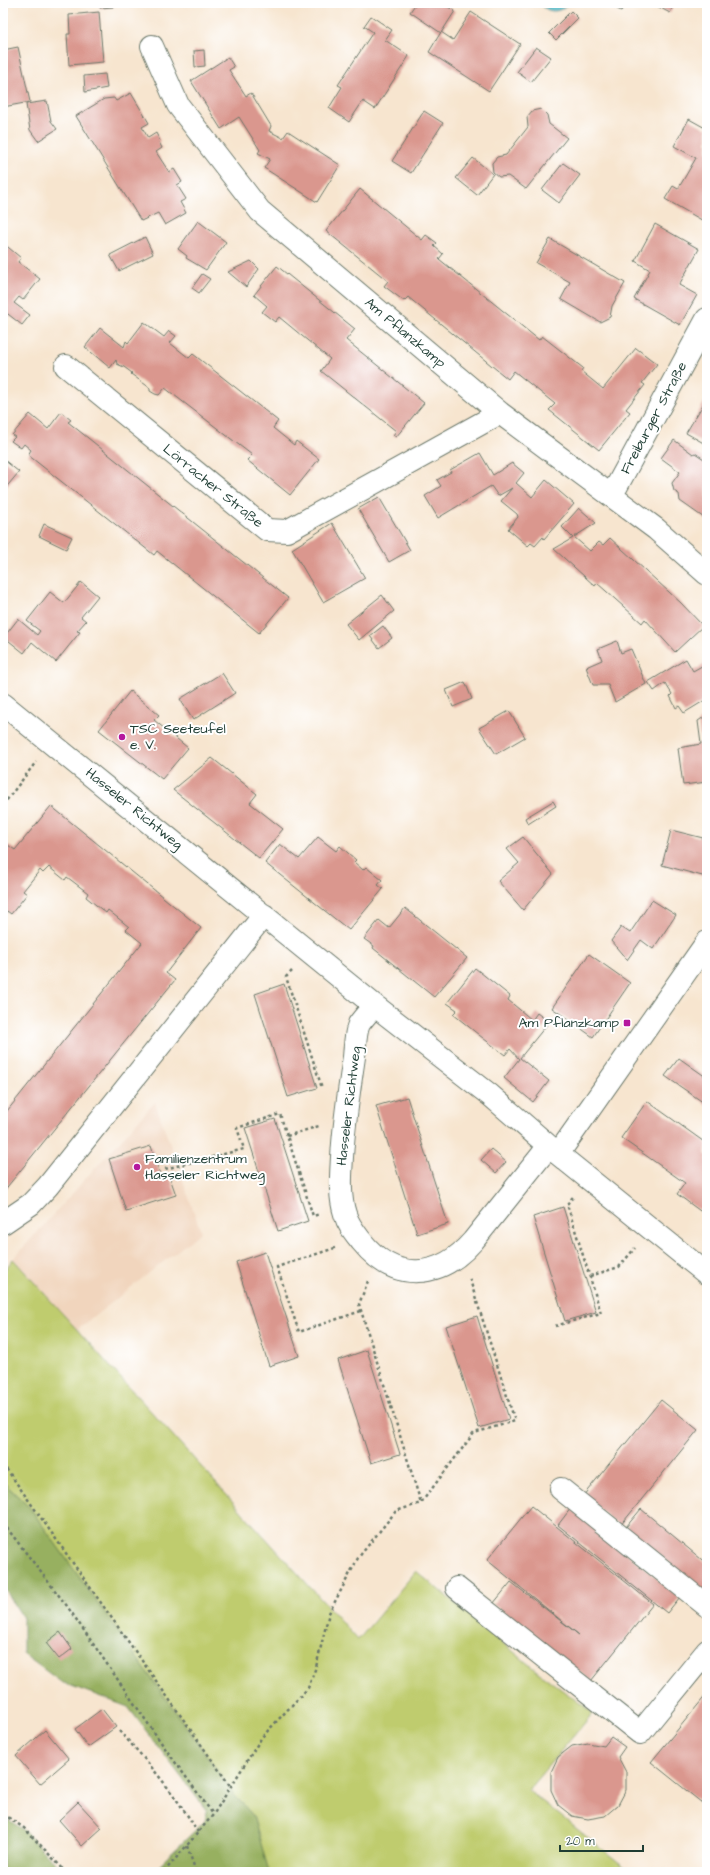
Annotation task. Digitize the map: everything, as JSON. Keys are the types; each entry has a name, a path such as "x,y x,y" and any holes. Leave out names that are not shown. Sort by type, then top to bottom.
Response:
{"street":[{"name":"Am Pflanzkamp","path":"152,46 178,105 260,211 500,413 656,529 707,574"},
{"name":"Freiburger Straße","path":"612,495 707,319"},
{"name":"Lörracher Straße","path":"66,366 267,530 287,531 500,413"},
{"name":"Hasseler Richtweg","path":"3,704 311,952 374,1006 490,1095 554,1150 707,1274"},
{"path":"3,1223 31,1204 48,1186 264,915"},
{"path":"554,1150 707,942"},
{"name":"Hasseler Richtweg","path":"374,1006 359,1025 345,1118 341,1176 343,1206 348,1223 359,1238 378,1258 395,1268 427,1270 442,1266 462,1254 554,1150"},
{"path":"561,1489 707,1606"},
{"path":"457,1588 640,1733 707,1651"}],"path":[{"path":"3,805 51,743"},
{"path":"311,952 286,977 324,1093"},
{"path":"165,1169 244,1149 238,1128 280,1114 313,1216 343,1206"},
{"path":"286,1136 345,1118"},
{"path":"555,1326 601,1313 567,1204 587,1177"},
{"path":"590,1276 620,1267 651,1229"},
{"path":"359,1238 346,1244 277,1267 298,1332 361,1311"},
{"path":"164,1872 213,1815 262,1737 308,1688 316,1667 329,1613 358,1558 396,1511 421,1503 474,1433 514,1421 462,1254"},
{"path":"378,1258 359,1304 421,1503"},
{"path":"3,1464 231,1787"},
{"path":"3,1523 66,1606 213,1815"},
{"path":"119,1731 142,1755 174,1795 198,1832"},
{"path":"3,1814 24,1828 66,1872"},
{"path":"187,1846 196,1872"}],"shaded area":[{"name":"Familienzentrum Hasseler Richtweg","path":"155,1102 201,1232 77,1330 13,1259"}],"green space":[{"path":"13,1259 358,1640 416,1571 538,1672 593,1713 528,1790 631,1872 269,1872 253,1816 234,1794 30,1508 3,1482 3,1272"},
{"path":"3,1482 30,1508 234,1794 253,1816 269,1872 152,1872 205,1821 207,1811 128,1707 61,1682 23,1654 23,1618 3,1586"},
{"path":"3,1816 22,1829 64,1872 3,1872"}],"water":[{"path":"540,3 569,3 562,9 554,11 546,9"}],"building":[{"path":"99,3 113,3 113,7 100,8"},
{"path":"416,3 441,3 455,11 441,33 410,12"},
{"path":"606,3 626,3 621,11"},
{"path":"651,3 675,3 670,13"},
{"path":"571,11 578,18 556,40 549,33"},
{"path":"99,12 103,62 69,65 67,34 70,34 69,15"},
{"path":"471,12 520,44 489,91 429,52 441,32 453,40"},
{"path":"371,16 392,30 385,40 409,56 375,109 363,101 349,122 329,108 342,87 338,85 373,32 364,26"},
{"path":"18,47 30,102 3,107 3,50"},
{"path":"536,47 551,57 531,82 517,72"},
{"path":"204,50 205,66 195,67 194,51"},
{"path":"228,57 234,67 229,70 246,96 251,93 271,126 269,131 283,138 288,131 340,165 317,202 264,168 270,159 258,153 260,150 239,117 221,129 191,81"},
{"path":"105,74 107,88 85,92 84,76"},
{"path":"131,93 149,123 142,127 148,138 156,133 160,141 159,142 162,148 156,152 169,172 174,169 182,182 177,185 186,199 180,202 186,213 165,225 158,213 141,221 76,116 104,99 114,98 116,101"},
{"path":"47,101 51,121 57,129 38,141 30,130 26,104"},
{"path":"541,109 547,115 549,124 567,138 526,189 508,176 499,177 493,172 492,163 497,157 506,155 528,127 527,117 532,111"},
{"path":"424,111 443,123 411,173 392,161"},
{"path":"689,119 707,129 707,223 665,199 673,186 678,189 696,158 674,146"},
{"path":"473,158 493,174 477,195 456,178"},
{"path":"563,163 580,175 559,203 542,190"},
{"path":"360,189 422,240 426,235 437,243 434,246 443,254 439,259 539,340 542,336 583,368 581,371 603,389 636,348 657,364 642,383 645,385 626,409 630,412 599,450 549,410 555,404 514,371 508,379 408,297 404,301 384,286 388,281 326,231"},
{"path":"198,221 226,242 206,270 186,258 187,256 178,249"},
{"path":"655,224 699,249 679,285 697,295 680,325 634,299 650,270 635,261"},
{"path":"145,237 153,254 119,271 110,255"},
{"path":"550,239 625,283 612,306 610,317 600,322 561,299 570,282 536,263"},
{"path":"3,243 21,258 18,262 40,279 23,300 19,297 14,303 30,315 22,325 4,311 3,312"},
{"path":"251,261 259,269 246,287 228,272"},
{"path":"277,266 355,329 346,340 424,403 396,437 393,435 396,431 321,371 330,359 279,317 275,322 262,312 267,306 254,295"},
{"path":"202,274 210,279 199,293 192,288"},
{"path":"144,322 164,337 169,331 176,336 170,343 189,358 193,354 278,421 273,428 294,445 296,441 319,459 290,495 247,460 252,455 165,388 159,395 155,394 150,391 150,388 131,374 132,373 117,364 116,360 110,368 85,347 100,328 124,347 126,341 128,343"},
{"path":"707,398 707,445 686,433"},
{"path":"61,412 71,420 68,422 288,598 259,633 157,551 154,555 28,455 31,450 24,444 21,448 11,441 15,437 12,435 30,414 48,429"},
{"path":"674,440 693,454 695,453 707,461 707,520 680,501 679,494 674,491 672,483 680,472 661,458"},
{"path":"480,453 493,475 512,463 524,473 516,483 532,497 546,480 574,504 544,539 543,537 535,546 531,543 528,546 508,529 518,517 517,514 501,501 512,488 498,496 491,486 438,518 425,496 441,486 437,480 451,472 450,470"},
{"path":"3,459 19,472 3,491"},
{"path":"379,497 410,550 389,562 358,509"},
{"path":"579,508 596,523 574,537 590,551 599,542 603,545 610,538 681,603 703,626 675,652 645,619 642,623 597,583 595,586 554,549 573,538 562,527"},
{"path":"332,523 365,578 323,602 292,549"},
{"path":"44,524 72,537 66,549 39,536"},
{"path":"81,582 98,596 81,617 86,621 77,631 80,632 56,662 32,642 24,653 4,637 18,619 37,635 40,631 27,621 50,592 64,603"},
{"path":"382,595 394,611 359,640 346,624"},
{"path":"383,626 392,638 379,648 370,636"},
{"path":"617,641 621,653 631,649 646,684 615,702 608,685 593,685 586,667 602,660 598,649"},
{"path":"686,659 693,671 707,663 707,699 684,713 679,706 676,708 670,696 672,694 665,683 654,691 648,682"},
{"path":"222,673 235,693 193,720 180,699"},
{"path":"465,682 472,699 453,707 446,690"},
{"path":"130,691 159,715 154,720 188,748 162,779 99,730"},
{"path":"509,711 525,737 496,754 479,728"},
{"path":"707,715 707,782 683,785 678,748 701,744 698,721"},
{"path":"212,758 257,794 250,803 283,829 259,858 173,790"},
{"path":"553,801 556,806 528,824 525,818"},
{"path":"51,806 201,928 166,973 175,980 3,1192 3,1116 142,943 126,930 129,927 108,910 106,913 86,897 88,893 67,877 65,880 49,867 43,873 40,870 23,891 27,894 11,914 7,911 3,917 3,845 5,843 15,850"},
{"path":"671,830 707,839 706,877 662,865"},
{"path":"318,837 336,851 340,846 356,860 354,862 363,870 366,867 382,880 378,885 383,889 349,930 265,863 280,844 299,859"},
{"path":"523,837 553,874 523,910 498,881 519,863 507,849"},
{"path":"652,900 676,915 653,949 641,940 627,960 611,941 621,927 630,933"},
{"path":"405,908 467,958 434,997 364,939 379,920 389,928"},
{"path":"589,954 630,983 593,1037 552,1008"},
{"path":"475,968 510,996 508,1000 532,1020 537,1013 549,1022 520,1058 549,1081 533,1102 504,1078 519,1059 510,1049 505,1055 479,1035 453,1014 457,1010 447,1003"},
{"path":"284,984 317,1088 288,1097 255,994"},
{"path":"679,1058 706,1077 707,1076 707,1105 665,1076"},
{"path":"407,1097 448,1224 417,1234 376,1106"},
{"path":"647,1101 707,1144 705,1154 707,1155 707,1216 677,1194 685,1183 621,1138"},
{"path":"275,1119 308,1221 278,1231 245,1128"},
{"path":"151,1146 161,1177 169,1175 176,1195 126,1211 109,1159"},
{"path":"491,1149 506,1162 496,1173 481,1160"},
{"path":"563,1207 596,1312 565,1321 533,1217"},
{"path":"265,1252 299,1356 269,1366 236,1262"},
{"path":"477,1316 509,1419 479,1428 446,1326"},
{"path":"367,1350 400,1454 371,1463 338,1360"},
{"path":"661,1400 698,1430 620,1526 583,1496"},
{"path":"531,1506 653,1604 591,1681 493,1604 511,1582 579,1635 487,1560"},
{"path":"571,1508 680,1597 667,1613 558,1525"},
{"path":"641,1509 707,1564 707,1595 626,1527"},
{"path":"60,1632 72,1649 59,1659 46,1643"},
{"path":"707,1694 707,1807 651,1762"},
{"path":"102,1709 116,1727 88,1747 75,1729"},
{"path":"45,1730 69,1759 40,1784 16,1756"},
{"path":"611,1737 625,1747 618,1757 626,1772 626,1790 618,1805 605,1816 588,1819 572,1816 558,1805 551,1790 551,1772 558,1757 572,1746 588,1743 604,1746"},
{"path":"78,1802 102,1828 82,1846 59,1820"}],"place":[{"name":"TSC Seeteufel e. V.","path":"122,737"},
{"name":"Am Pflanzkamp","path":"627,1023"},
{"name":"Familienzentrum Hasseler Richtweg","path":"137,1167"}]}
